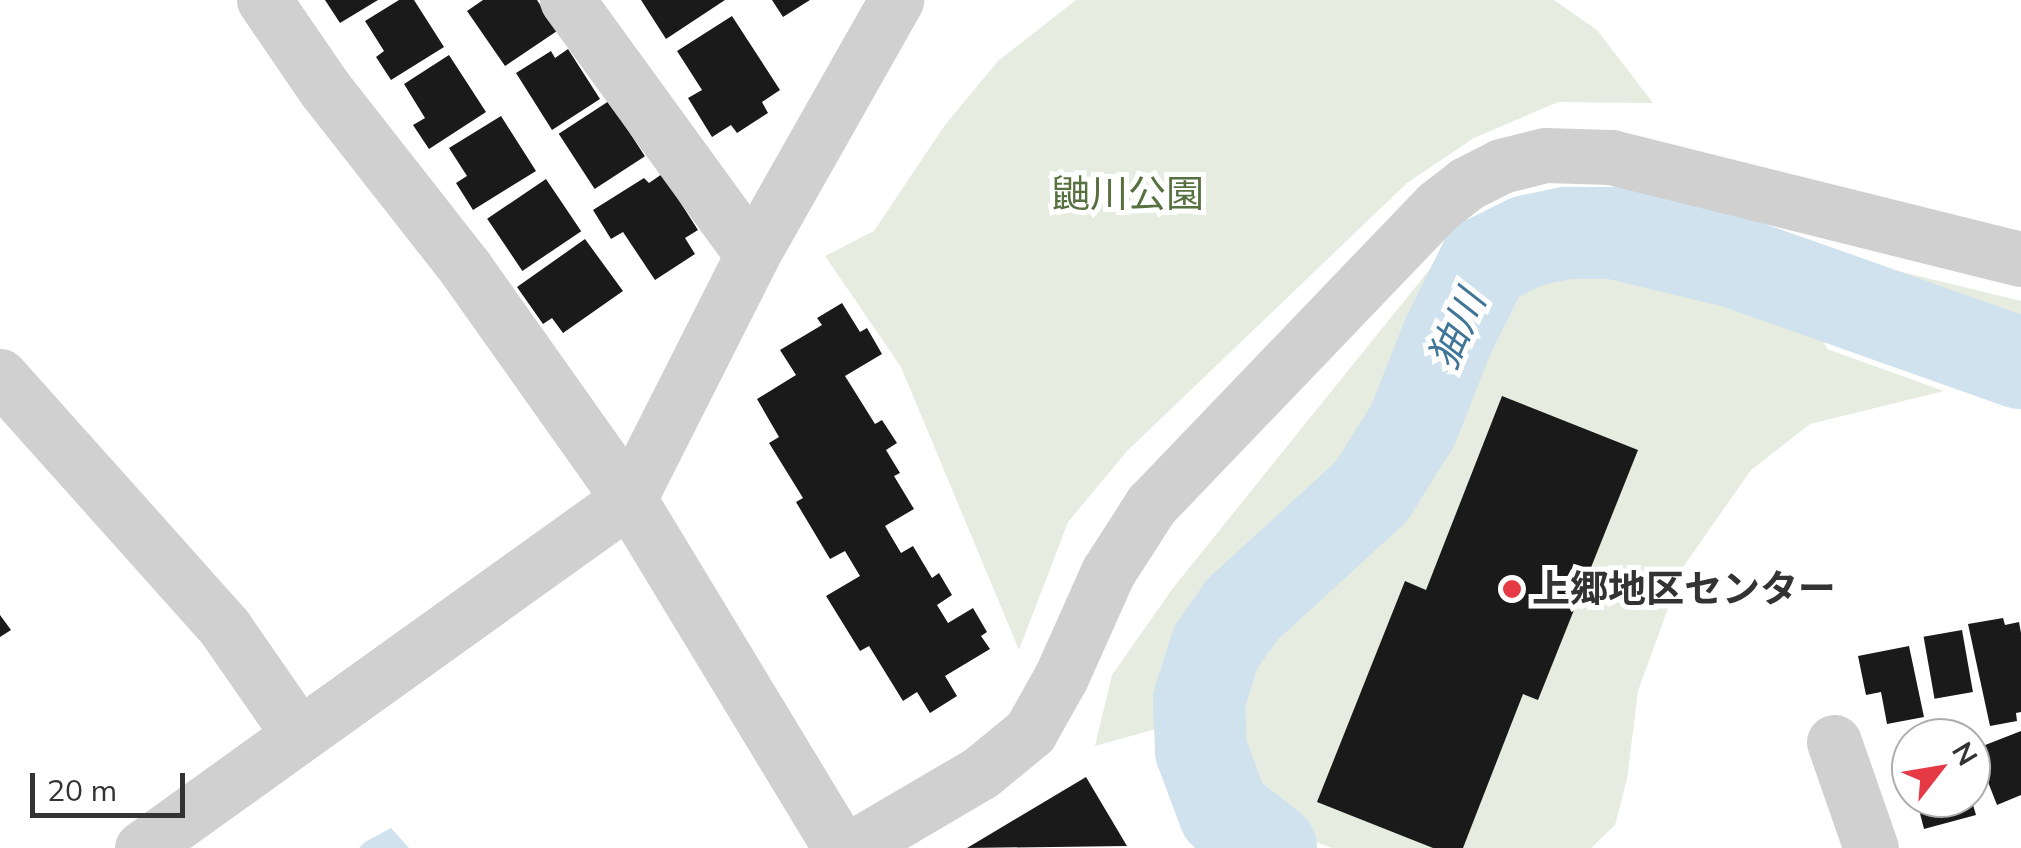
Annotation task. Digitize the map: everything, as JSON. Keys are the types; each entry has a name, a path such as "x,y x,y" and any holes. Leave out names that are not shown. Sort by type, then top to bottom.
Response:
{"street":[{"path":"264,0 326,89 466,269 629,499 840,848"},
{"path":"567,0 752,255"},
{"path":"142,848 629,499 752,255 896,0"},
{"path":"852,848 980,773 1030,732 1108,572 1152,504 1438,206 1466,184 1501,166 1562,156 1611,157 1751,196 2021,259"},
{"path":"0,376 225,628 300,735"},
{"path":"1834,742 1872,848"}],"green space":[{"name":"鼬川公園","path":"1076,0 1554,0 1597,30 1653,103 1558,102 1474,138 1407,183 1127,451 1068,522 1019,650 901,367 825,256 874,231 945,125 998,61"},
{"path":"1767,239 2021,301 2021,410"},
{"path":"1442,254 1449,319 1398,440 1302,561 1215,657 1206,715 1095,746 1112,675 1173,588"},
{"path":"1564,260 1818,327 1827,349 1944,391 1810,424 1751,470 1683,567 1638,691 1627,779 1615,825 1591,848 1332,848 1308,839 1243,794 1226,735 1246,637 1321,575 1388,481 1444,393 1476,304 1509,266"}],"water":[{"path":"391,828 409,848 359,848 365,842"}],"building":[{"path":"325,0 378,0 340,23"},
{"path":"399,0 414,0 444,47 391,80 376,57 384,51 365,21"},
{"path":"483,0 537,0 557,31 505,66 467,11"},
{"path":"641,0 725,0 666,39"},
{"path":"772,0 810,0 783,17"},
{"path":"732,16 780,90 762,102 768,113 737,133 731,125 712,137 688,98 702,90 677,51"},
{"path":"568,49 600,99 552,130 516,73 551,51 555,58"},
{"path":"449,55 486,112 429,149 413,125 425,118 404,84"},
{"path":"609,101 645,156 595,189 559,134"},
{"path":"501,116 536,171 473,210 456,183 467,176 449,148"},
{"path":"662,174 698,230 685,238 695,254 655,280 623,232 611,239 593,210 644,178 649,183"},
{"path":"546,179 581,231 522,271 487,219"},
{"path":"585,239 623,291 563,333 552,318 543,324 517,287"},
{"path":"842,303 860,332 867,328 882,354 845,376 875,424 882,420 897,443 886,450 900,473 894,476 914,509 885,526 901,553 913,546 932,578 939,573 952,595 937,605 948,623 973,608 987,632 981,636 990,649 945,676 957,696 930,713 917,692 903,701 869,646 860,651 826,596 860,576 845,551 830,559 796,502 803,498 769,443 779,437 757,399 796,375 780,350 822,325 817,318"},
{"path":"1502,396 1638,450 1538,700 1523,694 1463,848 1433,848 1317,802 1405,581 1426,590"},
{"path":"0,615 11,630 0,637"},
{"path":"2003,618 2005,625 2019,622 2021,712 2016,713 2017,721 1991,726 1968,624"},
{"path":"1962,630 1973,692 1935,699 1924,637"},
{"path":"1909,646 1924,717 1891,718 1887,724 1881,692 1866,695 1858,656"},
{"path":"2021,731 2021,795 1997,805 1991,790 1991,743"},
{"path":"1086,777 1127,846 967,848"},
{"path":"1921,818 1965,818 1924,829"}],"waterway":[{"name":"㹨川","path":"1271,848 1224,812 1201,750 1199,700 1216,647 1242,610 1371,492 1413,425 1448,336 1485,262 1528,241 1567,233 1614,233 1735,262 2021,363"}],"place":[{"name":"上郷地区センター","path":"1512,589"}]}
